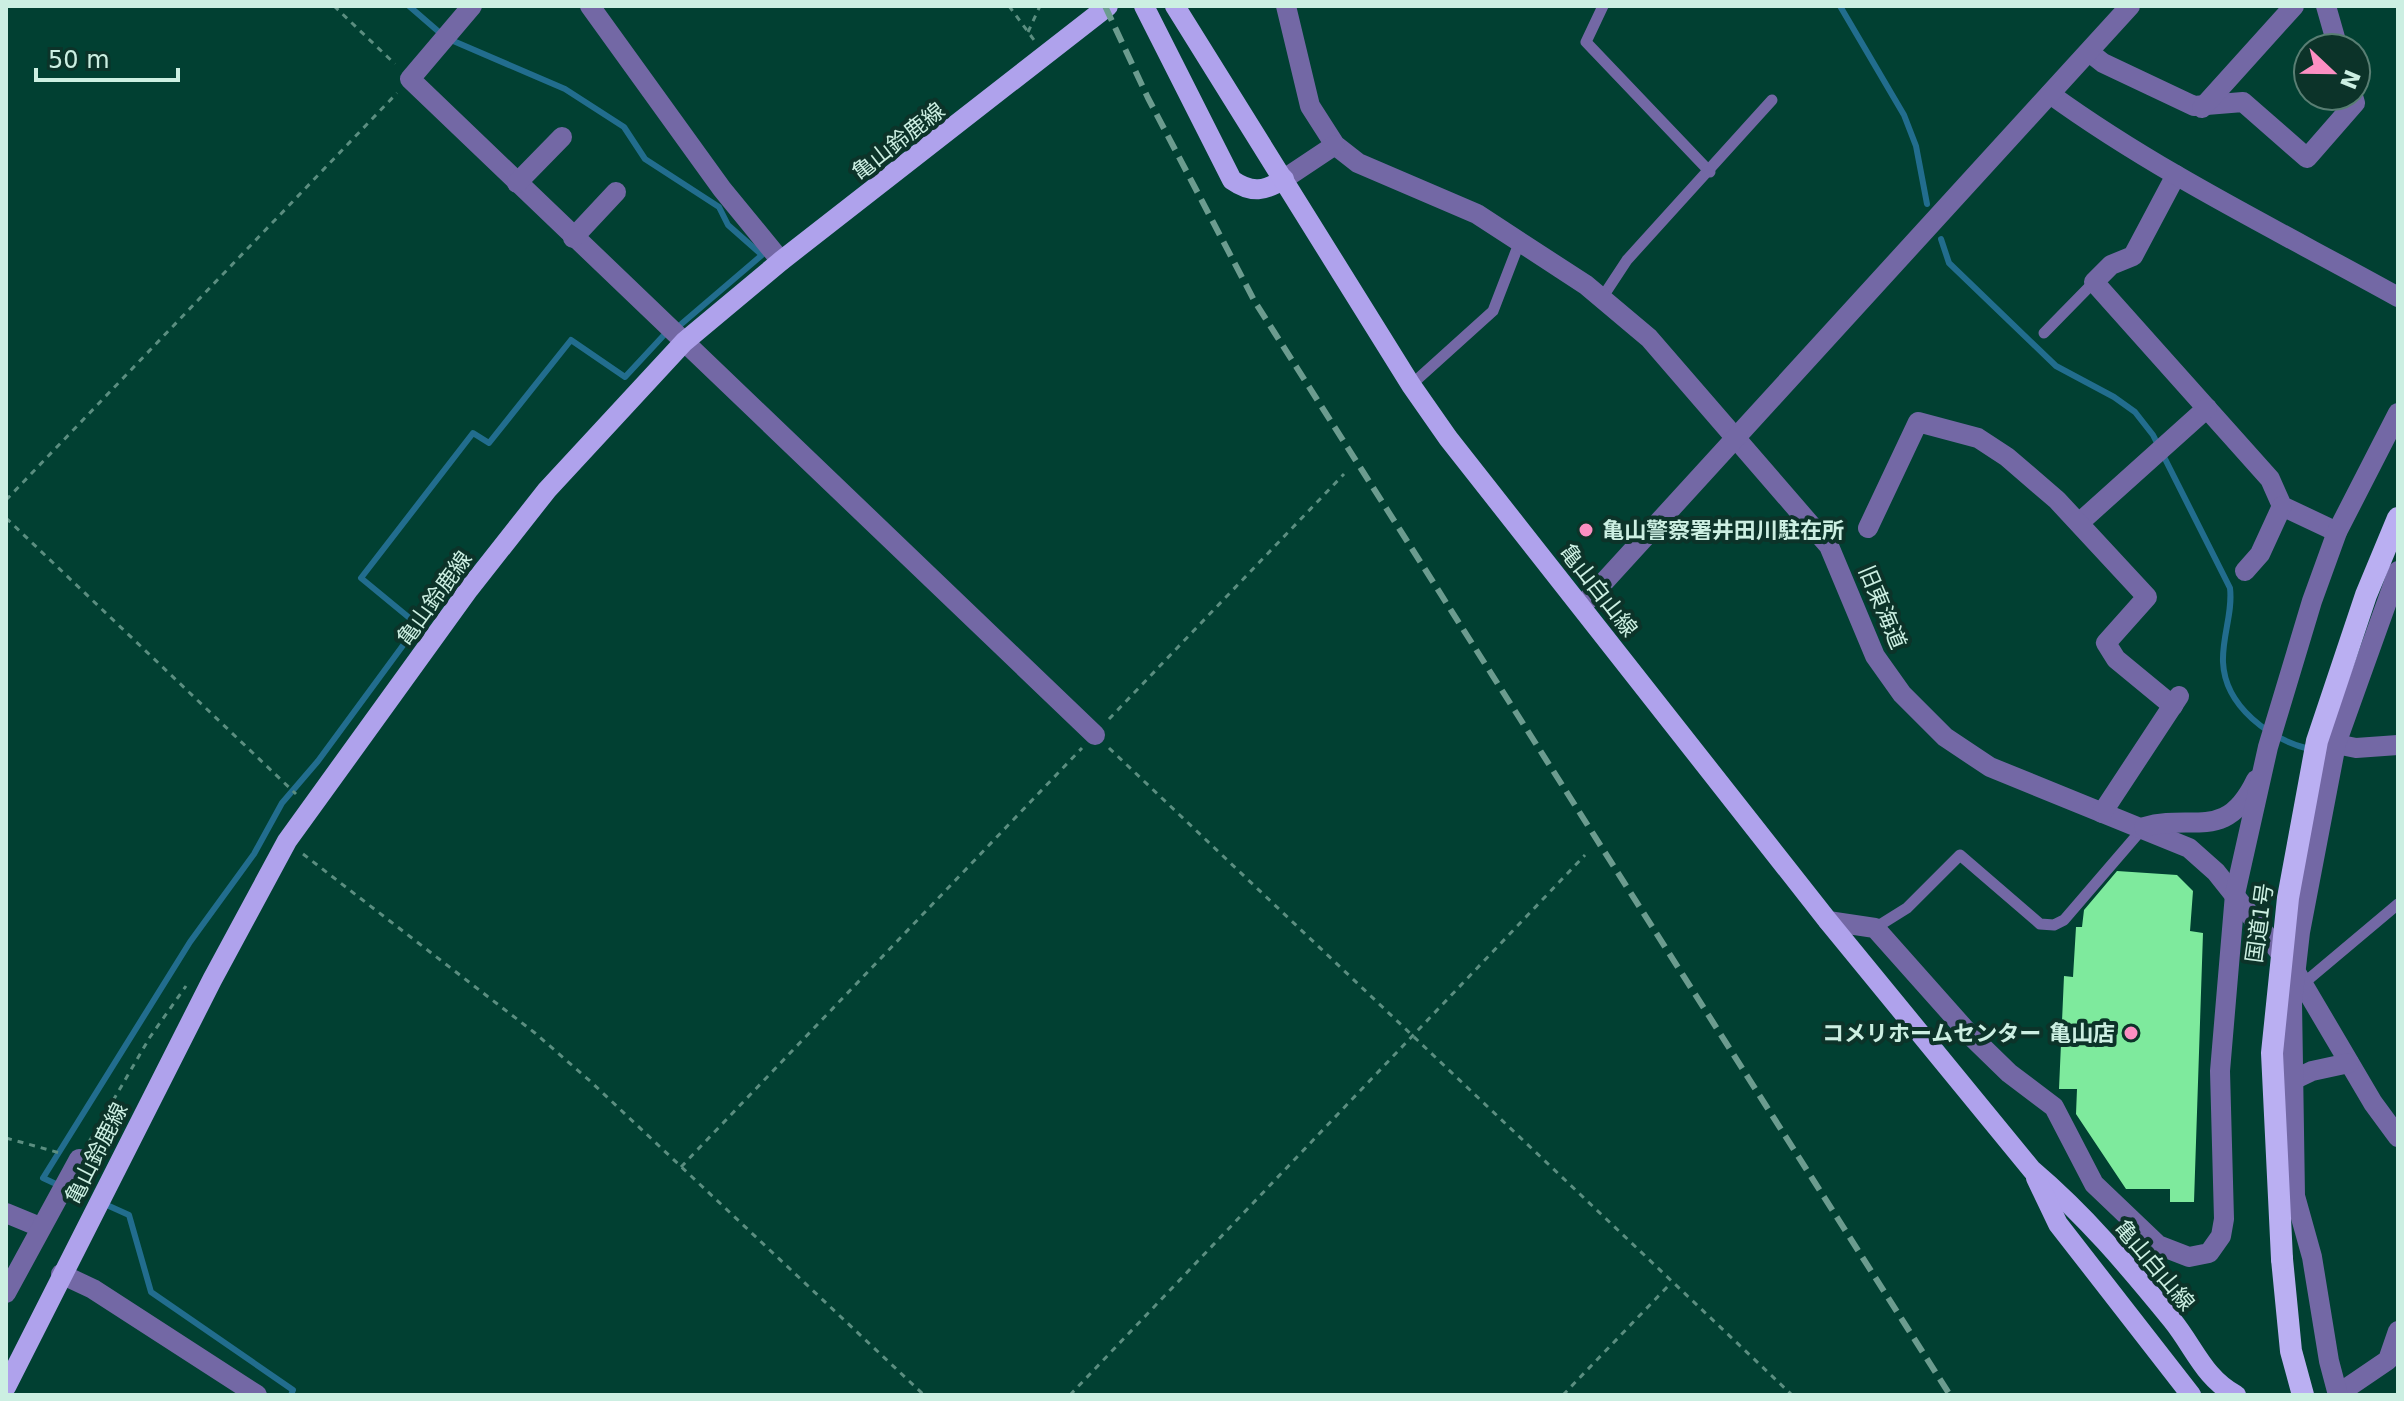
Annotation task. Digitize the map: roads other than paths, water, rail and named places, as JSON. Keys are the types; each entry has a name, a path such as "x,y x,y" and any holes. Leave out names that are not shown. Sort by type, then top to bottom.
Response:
{"highway":[{"name":"国道1号","path":"2288,1395 2291,1351 2282,1259 2272,1053 2288,898 2317,741 2366,595 2398,518"},
{"name":"国道1号","path":"2291,1351 2303,1395"}],"main road":[{"name":"亀山鈴鹿線","path":"6,1387 212,980 287,841 469,589 547,490 684,342 781,261 1108,6"},
{"path":"1144,6 1232,180 1246,190 1267,190 1284,179"},
{"name":"亀山白山線","path":"1175,6 1411,385 1448,438 1828,921 2032,1170 2069,1202 2164,1311 2209,1375 2236,1395"},
{"name":"亀山白山線","path":"2032,1170 2058,1224 2191,1395"}],"street":[{"path":"472,6 410,79 1095,735"},
{"path":"590,6 722,189 781,261"},
{"name":"旧東海道","path":"1286,6 1310,106 1335,145 1358,163 1477,214 1602,298 1649,338 1829,546 1875,656 1889,678 1924,717 1965,752 1990,767 2144,827 2189,848 2235,894 2300,979 2349,1063 2398,1137"},
{"path":"2202,108 2294,6"},
{"path":"2326,6 2333,32"},
{"path":"1582,606 2089,52 2121,9"},
{"path":"2089,52 2103,63 2202,108 2243,102 2307,158 2347,112"},
{"path":"2050,94 2101,131 2176,175 2398,297"},
{"path":"517,183 562,137"},
{"path":"1284,179 1335,145"},
{"path":"2176,175 2133,256 2111,265 2094,282 2270,479 2282,506 2337,532"},
{"path":"573,238 616,192"},
{"path":"2079,523 2155,458 2207,408"},
{"path":"2144,827 2158,823 2205,825 2231,814 2251,792 2269,746 2337,532 2398,413"},
{"path":"1868,528 1918,422 1978,438 2031,477 2079,523 2147,597 2106,643 2116,659 2176,701 2102,813"},
{"path":"2245,571 2260,554 2282,506"},
{"path":"2398,571 2336,744 2300,932 2300,979 2292,1002 2291,1081 2295,1196 2312,1257 2329,1361 2338,1394 2388,1360 2398,1331"},
{"path":"2336,744 2356,748 2398,745"},
{"path":"1828,921 1875,928 1972,1037 2009,1073 2054,1107 2068,1129 2085,1172 2110,1201 2158,1245 2200,1257 2216,1246 2224,1219 2220,1071 2235,894 2269,746"},
{"path":"2291,1081 2312,1071 2349,1063"},
{"path":"6,1293 79,1159"},
{"path":"6,1213 40,1227"},
{"path":"61,1274 93,1289 257,1395"}],"lane":[{"path":"1603,6 1586,42 1710,172"},
{"path":"1602,298 1627,260 1710,172 1772,100"},
{"path":"1411,385 1493,311 1520,241"},
{"path":"2044,333 2094,282"},
{"path":"1875,928 1907,908 1960,855 2040,924 2054,925 2064,920 2144,827"},
{"path":"2300,979 2398,904"}],"waterway":[{"path":"409,6 439,32"},
{"path":"1840,6 1904,115 1916,146 1927,204"},
{"path":"451,40 565,89 624,127 645,159 719,207 728,225 762,255 679,326"},
{"path":"1941,239 1949,263 2056,366 2114,397 2135,412 2153,435 2230,588 2223,662 2232,693 2241,707 2265,729 2279,738 2309,749"},
{"path":"56,1184 43,1178 190,942 254,854 282,803 318,761 418,625 361,578 473,433 489,443 571,340 625,377 664,335"},
{"path":"109,1206 129,1215 151,1292 293,1390 291,1395"}],"railway":[{"path":"1105,6 1148,98 1255,302 1950,1395"}],"place":[{"name":"亀山警察署井田川駐在所","path":"1586,530"},
{"name":"コメリホームセンター 亀山店","path":"2131,1033"}]}
